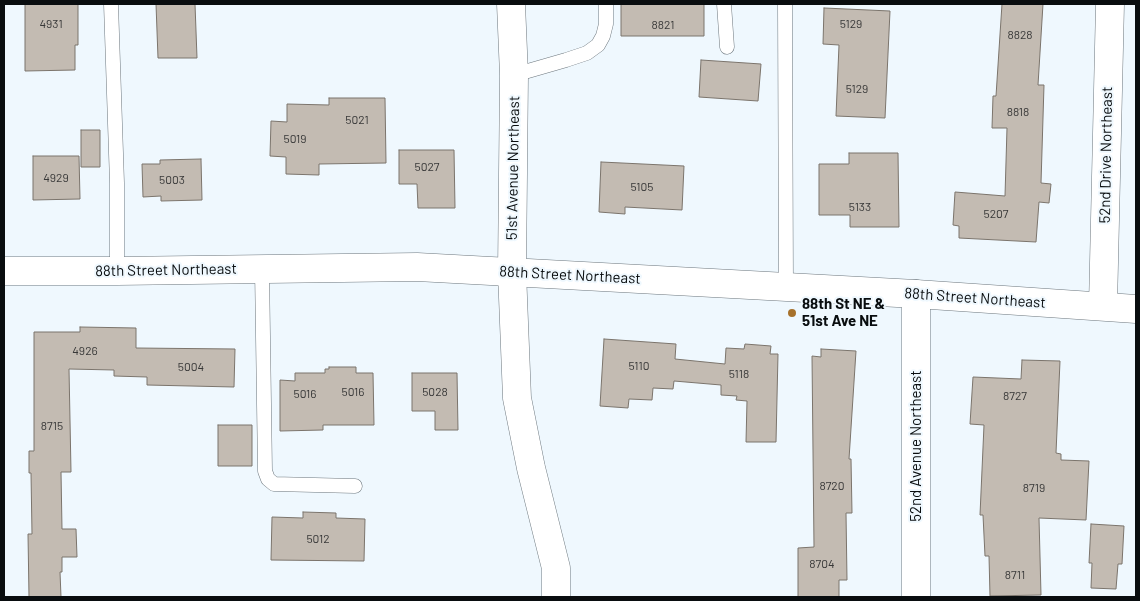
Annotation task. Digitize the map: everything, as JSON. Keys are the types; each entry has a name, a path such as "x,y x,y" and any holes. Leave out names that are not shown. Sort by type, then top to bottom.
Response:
{"street":[{"name":"51st Avenue Northeast","path":"511,4 514,75 512,272 517,398 531,468 556,568 556,597"},
{"name":"52nd Drive Northeast","path":"1102,306 1110,4"},
{"name":"88th Street Northeast","path":"4,271 417,267 916,294 1136,309"},
{"name":"52nd Avenue Northeast","path":"916,294 916,597"}],"lane":[{"path":"111,4 117,183 117,271"},
{"path":"514,75 587,53 598,45 606,24 606,4"},
{"path":"724,4 727,47"},
{"path":"784,4 786,288"},
{"path":"262,269 265,471 268,479 274,484 355,486"}],"building":[{"path":"25,4 78,4 78,45 75,45 75,70 25,71"},
{"path":"156,4 195,4 197,58 158,58"},
{"path":"621,4 704,4 704,36 621,36"},
{"path":"1002,4 1043,4 1038,85 1044,85 1041,183 1051,184 1049,203 1039,202 1036,242 959,238 959,226 953,225 955,192 1005,196 1007,128 992,128 993,96 996,96"},
{"path":"824,8 890,11 885,118 836,116 839,45 823,44"},
{"path":"701,60 761,64 758,101 699,97"},
{"path":"329,98 385,98 386,163 319,164 319,175 286,174 286,157 270,156 271,121 287,122 287,104 329,105"},
{"path":"81,130 100,130 100,167 81,167"},
{"path":"399,150 454,150 455,208 418,208 417,184 399,184"},
{"path":"849,153 898,153 899,227 850,227 850,215 819,215 819,164 849,164"},
{"path":"33,156 79,156 80,199 33,200"},
{"path":"201,159 202,200 161,201 161,196 143,197 142,164 160,164 160,160"},
{"path":"601,162 684,166 682,210 625,207 625,214 599,212"},
{"path":"80,327 136,328 136,348 235,349 234,387 147,385 147,377 114,376 114,370 69,369 71,472 61,472 62,529 76,529 77,557 62,557 62,572 60,572 61,597 29,597 28,534 32,534 29,451 34,451 34,332 80,332"},
{"path":"604,339 676,344 675,359 725,364 726,348 744,349 745,344 771,346 770,354 778,354 776,442 746,442 747,401 736,400 737,396 721,395 721,385 674,381 673,389 653,388 652,400 629,399 628,408 600,406"},
{"path":"821,349 856,351 849,459 851,459 852,513 846,513 847,580 839,580 839,597 798,597 798,548 814,547 812,356 821,357"},
{"path":"1022,360 1060,361 1056,453 1061,454 1061,460 1089,461 1086,520 1039,518 1041,595 990,596 989,556 985,556 983,515 980,515 984,425 970,424 973,377 1021,379"},
{"path":"329,367 356,367 356,373 373,373 374,425 323,425 323,430 280,431 280,380 295,381 295,373 325,373 325,369 329,369"},
{"path":"412,373 457,373 458,430 435,430 435,411 412,411"},
{"path":"218,425 252,425 252,466 218,466"},
{"path":"303,512 336,513 336,518 365,519 364,561 271,560 272,517 303,518"},
{"path":"1091,524 1124,526 1122,564 1118,564 1116,589 1091,588 1092,563 1089,563"}],"place":[{"name":"88th St NE & 51st Ave NE","path":"792,313"}]}
